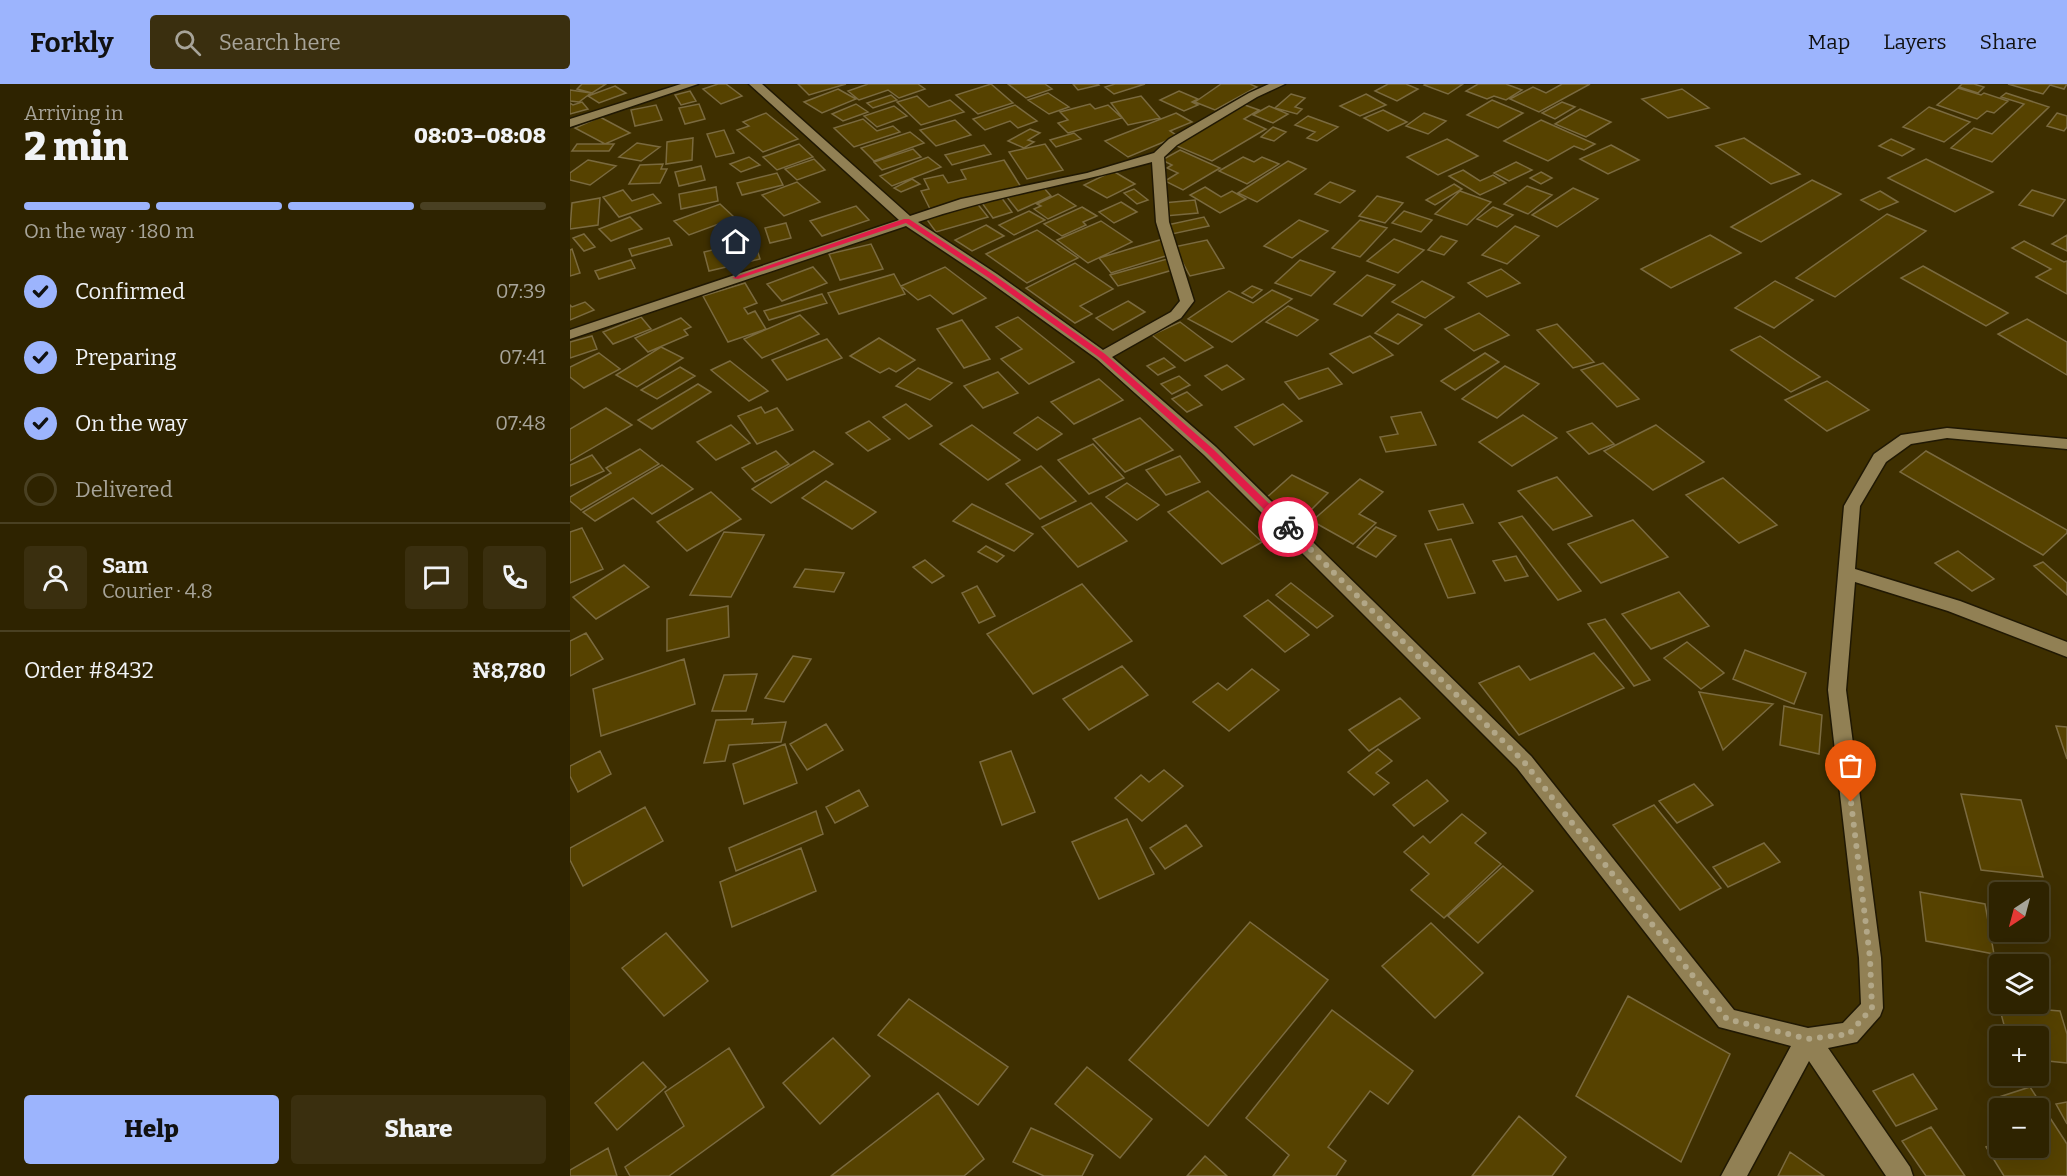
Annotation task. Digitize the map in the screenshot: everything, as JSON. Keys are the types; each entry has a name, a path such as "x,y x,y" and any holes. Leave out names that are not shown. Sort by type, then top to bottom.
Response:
{"street":[{"path":"570,123 692,84"},
{"path":"755,84 906,220 992,277 1102,356 1210,451 1524,762 1727,1019 1808,1039 1849,1034 1872,1008 1870,958 1837,690 1852,506 1880,458 1907,439 1947,433 2067,444"},
{"path":"570,335 965,202 1089,176 1158,156 1173,142 1193,130 1253,95 1279,84"},
{"path":"1102,356 1176,315 1187,301 1181,275 1168,244 1158,199 1158,156"},
{"path":"1847,573 1954,606 2067,650"},
{"path":"1733,1176 1808,1039"},
{"path":"1808,1039 1901,1176"}],"building":[{"path":"582,84 606,84 592,93 577,89"},
{"path":"726,84 742,96 721,104 703,89"},
{"path":"798,84 846,84 809,95"},
{"path":"868,84 918,84 925,89 899,98 888,90 859,100 848,91"},
{"path":"991,84 1013,103 978,114 956,95"},
{"path":"1008,84 1045,84 1052,89 1026,98"},
{"path":"1073,84 1098,84 1099,85 1078,90"},
{"path":"1115,84 1145,84 1114,94 1105,87"},
{"path":"1221,84 1250,84 1257,87 1215,110 1195,102"},
{"path":"1388,84 1406,84 1418,89 1397,101 1375,91"},
{"path":"1425,84 1463,84 1448,94"},
{"path":"1478,84 1506,84 1522,90 1506,100 1494,96 1487,99 1466,91"},
{"path":"1562,84 1590,84 1539,112 1510,99 1533,87 1546,93"},
{"path":"1962,84 1984,87 1978,93 1959,87"},
{"path":"2008,84 2067,84 2064,89 2050,85 2043,94"},
{"path":"615,86 626,93 599,103 588,96"},
{"path":"1958,88 2008,101 1994,113 1987,111 1977,119 1937,105"},
{"path":"838,89 856,99 822,113 804,102"},
{"path":"1682,89 1709,108 1668,118 1642,99"},
{"path":"570,90 591,93 579,102 570,101"},
{"path":"690,91 696,101 681,105 675,95"},
{"path":"1179,91 1198,99 1192,102 1198,105 1184,111 1160,100"},
{"path":"1048,93 1069,107 1049,114 1028,100"},
{"path":"2006,93 2049,107 1992,162 1951,148 1974,128 1992,134 2024,104 2001,97"},
{"path":"1291,94 1305,98 1295,107 1302,109 1297,114 1275,108"},
{"path":"1366,94 1386,105 1360,116 1340,106"},
{"path":"891,95 897,100 873,108 867,103"},
{"path":"917,96 929,107 950,100 964,112 921,125 897,102"},
{"path":"1141,96 1160,118 1128,125 1111,103"},
{"path":"1492,100 1523,113 1498,128 1467,115"},
{"path":"582,102 588,109 570,114 570,103 573,105"},
{"path":"1562,102 1575,107 1555,119 1542,113"},
{"path":"699,104 705,119 685,124 679,108"},
{"path":"856,104 868,112 843,121 832,114"},
{"path":"1090,104 1095,109 1108,105 1122,118 1068,133 1058,123 1068,120 1060,112"},
{"path":"1242,104 1259,110 1244,119 1266,129 1212,161 1172,144"},
{"path":"656,105 662,120 635,126 631,110"},
{"path":"1015,105 1037,121 1018,128 1010,121 985,130 973,119"},
{"path":"894,106 907,116 877,127 864,116"},
{"path":"1269,106 1288,114 1273,123 1253,115"},
{"path":"1929,107 1970,122 1944,142 1903,127"},
{"path":"1580,109 1611,122 1586,137 1555,124"},
{"path":"1383,110 1407,122 1388,131 1364,118"},
{"path":"766,113 798,139 763,152 737,130 749,126 743,122"},
{"path":"1176,113 1192,122 1170,131 1178,136 1128,157 1105,141"},
{"path":"1424,113 1446,121 1428,134 1406,126"},
{"path":"2057,113 2067,116 2067,127 2064,131 2047,126"},
{"path":"1308,116 1338,127 1317,141 1307,138 1315,132 1295,125"},
{"path":"600,117 630,133 605,144 575,128"},
{"path":"863,119 877,131 893,126 900,132 854,147 834,128"},
{"path":"955,120 971,135 936,146 920,130"},
{"path":"1541,120 1595,144 1584,150 1574,146 1548,161 1504,141"},
{"path":"1273,127 1286,132 1274,141 1261,137"},
{"path":"1030,129 1040,133 1028,140 1034,142 1024,148 1008,141"},
{"path":"724,130 734,153 716,157 707,134"},
{"path":"910,132 924,143 874,161 861,148"},
{"path":"1074,133 1081,139 1056,147 1050,140"},
{"path":"693,138 692,160 666,164 667,142"},
{"path":"1744,138 1800,174 1771,184 1716,146"},
{"path":"1447,139 1478,156 1438,175 1407,157"},
{"path":"1891,139 1914,149 1902,156 1879,146"},
{"path":"637,143 660,147 641,161 619,157"},
{"path":"577,144 614,144 609,151 572,151"},
{"path":"799,144 813,157 777,170 763,157"},
{"path":"1045,144 1063,170 1027,179 1009,152"},
{"path":"984,145 991,154 952,165 945,155"},
{"path":"1611,145 1639,160 1608,174 1580,159"},
{"path":"913,149 921,157 882,170 874,162"},
{"path":"1180,150 1220,168 1183,190 1165,181 1178,173 1167,168 1172,165 1162,160"},
{"path":"749,157 760,165 741,172 730,164"},
{"path":"928,157 941,167 892,186 880,176"},
{"path":"1243,157 1254,162 1262,157 1279,164 1247,184 1219,171"},
{"path":"814,159 825,170 797,180 785,169"},
{"path":"1926,159 1993,192 1955,212 1888,178"},
{"path":"588,160 616,166 590,185 570,180 570,173"},
{"path":"1004,160 1021,187 930,209 921,191 929,189 924,179 943,175 948,183 966,179 961,170"},
{"path":"1288,161 1306,169 1257,202 1238,193"},
{"path":"1516,162 1532,170 1509,181 1494,173"},
{"path":"663,164 661,169 667,169 660,183 629,184 640,165"},
{"path":"701,166 705,180 679,186 675,172"},
{"path":"1463,170 1480,181 1493,175 1506,183 1480,195 1449,176"},
{"path":"1113,171 1135,184 1107,198 1084,185"},
{"path":"1541,172 1552,178 1541,184 1530,178"},
{"path":"777,173 783,185 742,195 737,183"},
{"path":"912,179 920,184 901,192 894,188"},
{"path":"1812,180 1841,194 1761,242 1731,227"},
{"path":"797,182 820,202 784,216 762,195"},
{"path":"1330,182 1355,191 1340,203 1315,194"},
{"path":"1454,184 1462,189 1435,205 1426,200"},
{"path":"1527,186 1552,195 1528,214 1504,204"},
{"path":"716,187 718,201 681,209 679,194"},
{"path":"1205,187 1221,197 1232,191 1246,199 1220,213 1190,195"},
{"path":"1044,188 1051,196 1018,211 1006,196"},
{"path":"1573,188 1598,199 1557,227 1532,215"},
{"path":"1134,189 1148,200 1137,204 1124,193"},
{"path":"623,190 632,201 653,194 661,203 619,217 603,197"},
{"path":"2032,190 2065,200 2053,216 2019,205"},
{"path":"1460,191 1491,202 1467,225 1435,214"},
{"path":"1880,191 1898,202 1879,210 1861,200"},
{"path":"1058,194 1076,206 1048,219 1034,209 1041,206 1037,204"},
{"path":"1377,196 1403,203 1385,223 1359,216"},
{"path":"1001,197 1012,212 993,218 982,203"},
{"path":"600,198 598,225 570,229 572,203"},
{"path":"1195,200 1198,213 1165,216 1163,203"},
{"path":"976,202 988,217 936,232 925,217"},
{"path":"1121,202 1137,212 1114,223 1099,212"},
{"path":"720,204 735,218 689,235 674,221"},
{"path":"856,206 869,220 822,236 810,221"},
{"path":"1082,207 1097,216 1083,222 1086,225 1062,236 1044,224"},
{"path":"1493,207 1513,215 1497,227 1477,219"},
{"path":"1029,211 1045,220 1014,235 999,225"},
{"path":"1404,211 1432,220 1421,232 1392,223"},
{"path":"1887,214 1926,231 1835,297 1796,278"},
{"path":"630,217 642,229 611,241 599,229"},
{"path":"1204,217 1209,226 1172,234 1167,225"},
{"path":"1299,220 1328,231 1292,258 1264,246"},
{"path":"1360,220 1387,228 1360,257 1332,248"},
{"path":"1101,221 1132,242 1088,263 1057,240"},
{"path":"786,223 791,238 770,243 765,228"},
{"path":"986,225 1004,236 972,251 955,240"},
{"path":"1515,226 1539,236 1507,264 1482,255"},
{"path":"1037,230 1078,258 1027,283 986,254"},
{"path":"584,234 595,247 584,251 573,238"},
{"path":"1710,235 1741,253 1671,288 1641,269"},
{"path":"2067,235 2067,251 2052,244"},
{"path":"1441,236 1457,241 1444,255 1428,250"},
{"path":"669,238 672,245 632,256 629,249"},
{"path":"1163,239 1169,255 1111,273 1099,258"},
{"path":"1394,239 1424,250 1398,273 1367,261"},
{"path":"754,240 760,259 709,271 704,252"},
{"path":"1207,240 1224,268 1190,276 1174,247"},
{"path":"2024,241 2064,262 2067,261 2067,294 2036,277 2051,269 2012,248"},
{"path":"871,244 883,269 840,280 829,254"},
{"path":"572,249 580,273 570,276 570,250"},
{"path":"1167,259 1176,269 1118,286 1110,275"},
{"path":"631,260 635,268 599,279 595,271"},
{"path":"1300,260 1335,272 1311,296 1275,283"},
{"path":"1075,263 1113,289 1080,306 1092,314 1075,323 1026,288"},
{"path":"1923,266 2008,313 1986,326 1901,278"},
{"path":"813,267 827,283 782,301 767,284"},
{"path":"945,267 986,298 953,314 930,295 918,300 901,286"},
{"path":"1501,269 1520,283 1487,297 1468,283"},
{"path":"894,274 905,294 839,314 828,293"},
{"path":"1367,275 1395,285 1362,316 1334,304"},
{"path":"1422,281 1454,297 1425,318 1392,302"},
{"path":"1775,281 1813,300 1774,328 1735,308"},
{"path":"745,283 757,303 744,308 748,314 755,311 766,329 728,342 703,296"},
{"path":"1252,286 1262,290 1252,298 1242,293"},
{"path":"1272,290 1292,299 1232,342 1188,319 1229,291 1253,303"},
{"path":"822,294 827,303 769,320 764,311"},
{"path":"1128,301 1145,312 1113,330 1096,318"},
{"path":"585,302 594,310 570,320 570,305 572,307"},
{"path":"1288,306 1318,320 1297,336 1266,322"},
{"path":"1479,313 1509,335 1474,351 1445,329"},
{"path":"1398,314 1422,325 1398,344 1375,333"},
{"path":"800,315 819,334 762,358 744,339"},
{"path":"641,317 651,329 613,344 603,332"},
{"path":"1018,317 1074,362 1029,384 1001,359 1022,349 996,327"},
{"path":"681,318 691,327 684,330 688,335 648,352 635,338"},
{"path":"2027,319 2067,342 2067,375 1998,334"},
{"path":"962,320 990,359 964,368 937,329"},
{"path":"1180,322 1213,347 1185,361 1152,335"},
{"path":"1557,324 1594,362 1573,368 1537,330"},
{"path":"592,336 597,349 570,358 570,342"},
{"path":"1370,336 1393,355 1353,373 1330,354"},
{"path":"1760,336 1820,377 1791,392 1731,350"},
{"path":"879,338 915,360 896,372 889,368 880,373 850,356"},
{"path":"827,339 842,358 787,380 772,360"},
{"path":"661,347 683,358 637,387 616,375"},
{"path":"599,353 620,369 584,388 570,377 570,367"},
{"path":"1485,353 1499,362 1455,390 1441,381"},
{"path":"1164,358 1175,367 1158,375 1147,366"},
{"path":"730,361 768,391 749,401 711,370"},
{"path":"1603,363 1639,399 1617,407 1581,370"},
{"path":"1227,365 1244,379 1222,390 1205,376"},
{"path":"1505,366 1539,384 1497,418 1462,399"},
{"path":"680,367 695,376 657,399 641,390"},
{"path":"918,368 952,383 930,400 896,386"},
{"path":"1328,368 1342,384 1299,399 1285,382"},
{"path":"998,372 1018,393 983,408 964,386"},
{"path":"1179,376 1190,385 1172,394 1161,384"},
{"path":"1099,379 1123,400 1074,424 1051,402"},
{"path":"1827,381 1869,410 1827,431 1785,400"},
{"path":"698,384 711,392 652,429 638,420"},
{"path":"1187,392 1202,405 1187,412 1172,399"},
{"path":"906,404 932,426 909,439 883,417"},
{"path":"1283,404 1302,421 1254,445 1235,427"},
{"path":"761,407 765,413 777,408 793,430 757,444 738,416"},
{"path":"606,408 632,425 570,461 570,429"},
{"path":"1421,412 1436,445 1386,452 1380,437 1398,434 1391,417"},
{"path":"1523,415 1557,438 1512,466 1479,442"},
{"path":"1038,417 1062,434 1037,450 1014,433"},
{"path":"1140,418 1173,450 1125,472 1093,439"},
{"path":"869,421 890,439 868,451 846,433"},
{"path":"1592,423 1614,444 1589,454 1567,432"},
{"path":"731,425 750,443 716,460 697,442"},
{"path":"972,425 1020,460 988,480 940,444"},
{"path":"1656,425 1704,462 1653,490 1604,451"},
{"path":"1093,444 1124,478 1089,494 1058,460"},
{"path":"640,449 659,464 581,510 570,501 570,497 611,473 606,468"},
{"path":"776,451 789,464 755,482 742,468"},
{"path":"814,451 833,464 771,503 752,489"},
{"path":"1926,451 2067,530 2067,533 2043,555 1900,472"},
{"path":"592,455 604,471 570,486 570,465"},
{"path":"1180,456 1200,482 1166,495 1146,470"},
{"path":"662,465 693,489 652,514 633,498 595,521 583,512"},
{"path":"1041,466 1076,501 1040,519 1006,484"},
{"path":"1292,475 1328,493 1303,518 1265,499"},
{"path":"1557,477 1592,516 1553,530 1518,491"},
{"path":"1723,478 1777,525 1739,543 1686,495"},
{"path":"1360,479 1383,492 1359,514 1376,523 1353,544 1312,521"},
{"path":"826,481 876,512 852,529 802,498"},
{"path":"1127,483 1159,505 1137,520 1106,497"},
{"path":"1208,491 1262,542 1222,564 1168,512"},
{"path":"711,492 741,519 687,551 657,522"},
{"path":"1091,503 1127,541 1078,567 1042,527"},
{"path":"972,504 1033,534 1014,551 953,521"},
{"path":"1463,504 1473,523 1438,530 1429,511"},
{"path":"1522,516 1581,591 1558,600 1499,523"},
{"path":"1633,520 1668,557 1601,583 1568,544"},
{"path":"1376,527 1396,536 1376,557 1357,547"},
{"path":"582,528 603,569 570,583 570,532"},
{"path":"724,532 764,535 731,597 690,595"},
{"path":"1451,539 1475,593 1448,598 1425,544"},
{"path":"986,546 1004,556 997,562 978,552"},
{"path":"1958,551 1994,579 1972,591 1935,563"},
{"path":"1516,556 1528,576 1505,581 1493,561"},
{"path":"925,560 944,576 932,583 913,567"},
{"path":"2043,562 2067,583 2067,595 2034,566"},
{"path":"624,565 649,587 596,619 573,597"},
{"path":"805,569 844,573 834,592 794,587"},
{"path":"1291,583 1333,616 1317,628 1276,595"},
{"path":"1082,584 1132,641 1033,694 987,634"},
{"path":"977,586 995,616 979,623 962,593"},
{"path":"1679,592 1709,626 1651,649 1622,614"},
{"path":"1268,600 1309,635 1285,652 1244,616"},
{"path":"728,606 729,637 667,651 667,619"},
{"path":"1605,619 1650,680 1634,686 1588,624"},
{"path":"586,633 603,659 570,676 570,641"},
{"path":"1687,642 1724,673 1701,689 1664,658"},
{"path":"1745,650 1806,673 1794,704 1733,679"},
{"path":"1594,653 1624,688 1519,735 1479,683 1519,666 1530,680"},
{"path":"793,656 811,659 784,702 765,698"},
{"path":"684,659 695,704 601,736 593,689"},
{"path":"1122,666 1148,695 1089,730 1063,699"},
{"path":"1252,669 1279,690 1229,731 1193,702 1218,683 1227,690"},
{"path":"757,674 746,711 712,711 724,675"},
{"path":"1699,692 1773,704 1723,750"},
{"path":"1400,698 1420,718 1369,751 1349,730"},
{"path":"1784,706 1822,715 1819,754 1780,745"},
{"path":"753,719 752,724 786,722 781,742 729,745 725,761 704,763 716,720"},
{"path":"826,724 843,750 807,770 790,744"},
{"path":"2056,726 2067,727 2067,759"},
{"path":"785,744 797,783 744,804 733,764"},
{"path":"1378,749 1392,761 1376,773 1389,783 1374,795 1348,772"},
{"path":"600,751 611,774 578,792 570,776 570,766"},
{"path":"1011,751 1035,812 1002,825 980,762"},
{"path":"1164,770 1183,786 1142,821 1115,798 1141,775 1149,782"},
{"path":"1427,780 1448,801 1414,826 1393,805"},
{"path":"1694,784 1713,805 1677,823 1659,801"},
{"path":"859,790 868,806 835,823 826,807"},
{"path":"1961,794 2021,800 2043,877 1981,870"},
{"path":"1654,805 1721,888 1680,910 1613,825"},
{"path":"645,807 663,841 583,886 570,860 570,848"},
{"path":"816,811 823,834 736,871 729,848"},
{"path":"1462,814 1486,833 1475,843 1501,864 1444,918 1411,890 1429,874 1404,852 1423,836 1430,843"},
{"path":"1127,819 1154,874 1099,899 1072,842"},
{"path":"1186,825 1202,846 1165,869 1150,848"},
{"path":"1764,843 1780,862 1728,887 1713,867"},
{"path":"801,848 816,891 732,927 720,882"},
{"path":"1503,866 1533,891 1478,943 1448,916"},
{"path":"1920,892 1985,904 1989,942 1992,942 1994,954 1926,941"},
{"path":"1250,922 1328,980 1208,1126 1129,1060"},
{"path":"1431,923 1483,973 1435,1018 1382,966"},
{"path":"666,933 708,981 664,1016 622,968"},
{"path":"1628,996 1730,1054 1681,1162 1576,1096"},
{"path":"909,999 1008,1067 978,1105 878,1035"},
{"path":"1332,1010 1413,1071 1388,1104 1370,1091 1328,1147 1346,1161 1336,1176 1273,1176 1289,1155 1246,1118"},
{"path":"2049,1010 2060,1011 2067,1034 2067,1063 2049,1061 2049,1026 2004,1026 2001,1014 2049,1014"},
{"path":"833,1038 870,1076 820,1124 783,1083"},
{"path":"729,1048 764,1107 669,1176 630,1176 625,1167 684,1126 665,1092"},
{"path":"643,1062 666,1087 617,1130 595,1103"},
{"path":"1087,1067 1152,1119 1120,1158 1055,1104"},
{"path":"1913,1074 1937,1109 1896,1126 1873,1091"},
{"path":"2030,1087 2037,1098 1996,1098"},
{"path":"938,1093 984,1159 964,1176 831,1176"},
{"path":"2067,1102 2067,1124 2056,1104"},
{"path":"1519,1116 1566,1157 1552,1176 1472,1176"},
{"path":"2049,1116 2067,1144 2067,1176 2004,1176 1993,1158 2049,1158"},
{"path":"1931,1127 1965,1176 1926,1176 1902,1141"},
{"path":"1031,1128 1093,1155 1082,1176 1044,1176 1013,1162"},
{"path":"608,1148 617,1176 570,1176 570,1170"},
{"path":"1790,1152 1824,1176 1778,1176"},
{"path":"1205,1156 1227,1176 1187,1176"}],"way so far":[{"path":"1288,527 1524,762 1727,1019 1808,1039 1849,1034 1872,1008 1870,958 1851,802"}],"route":[{"path":"736,278 906,220 992,277 1102,356 1210,451 1288,527"}]}
